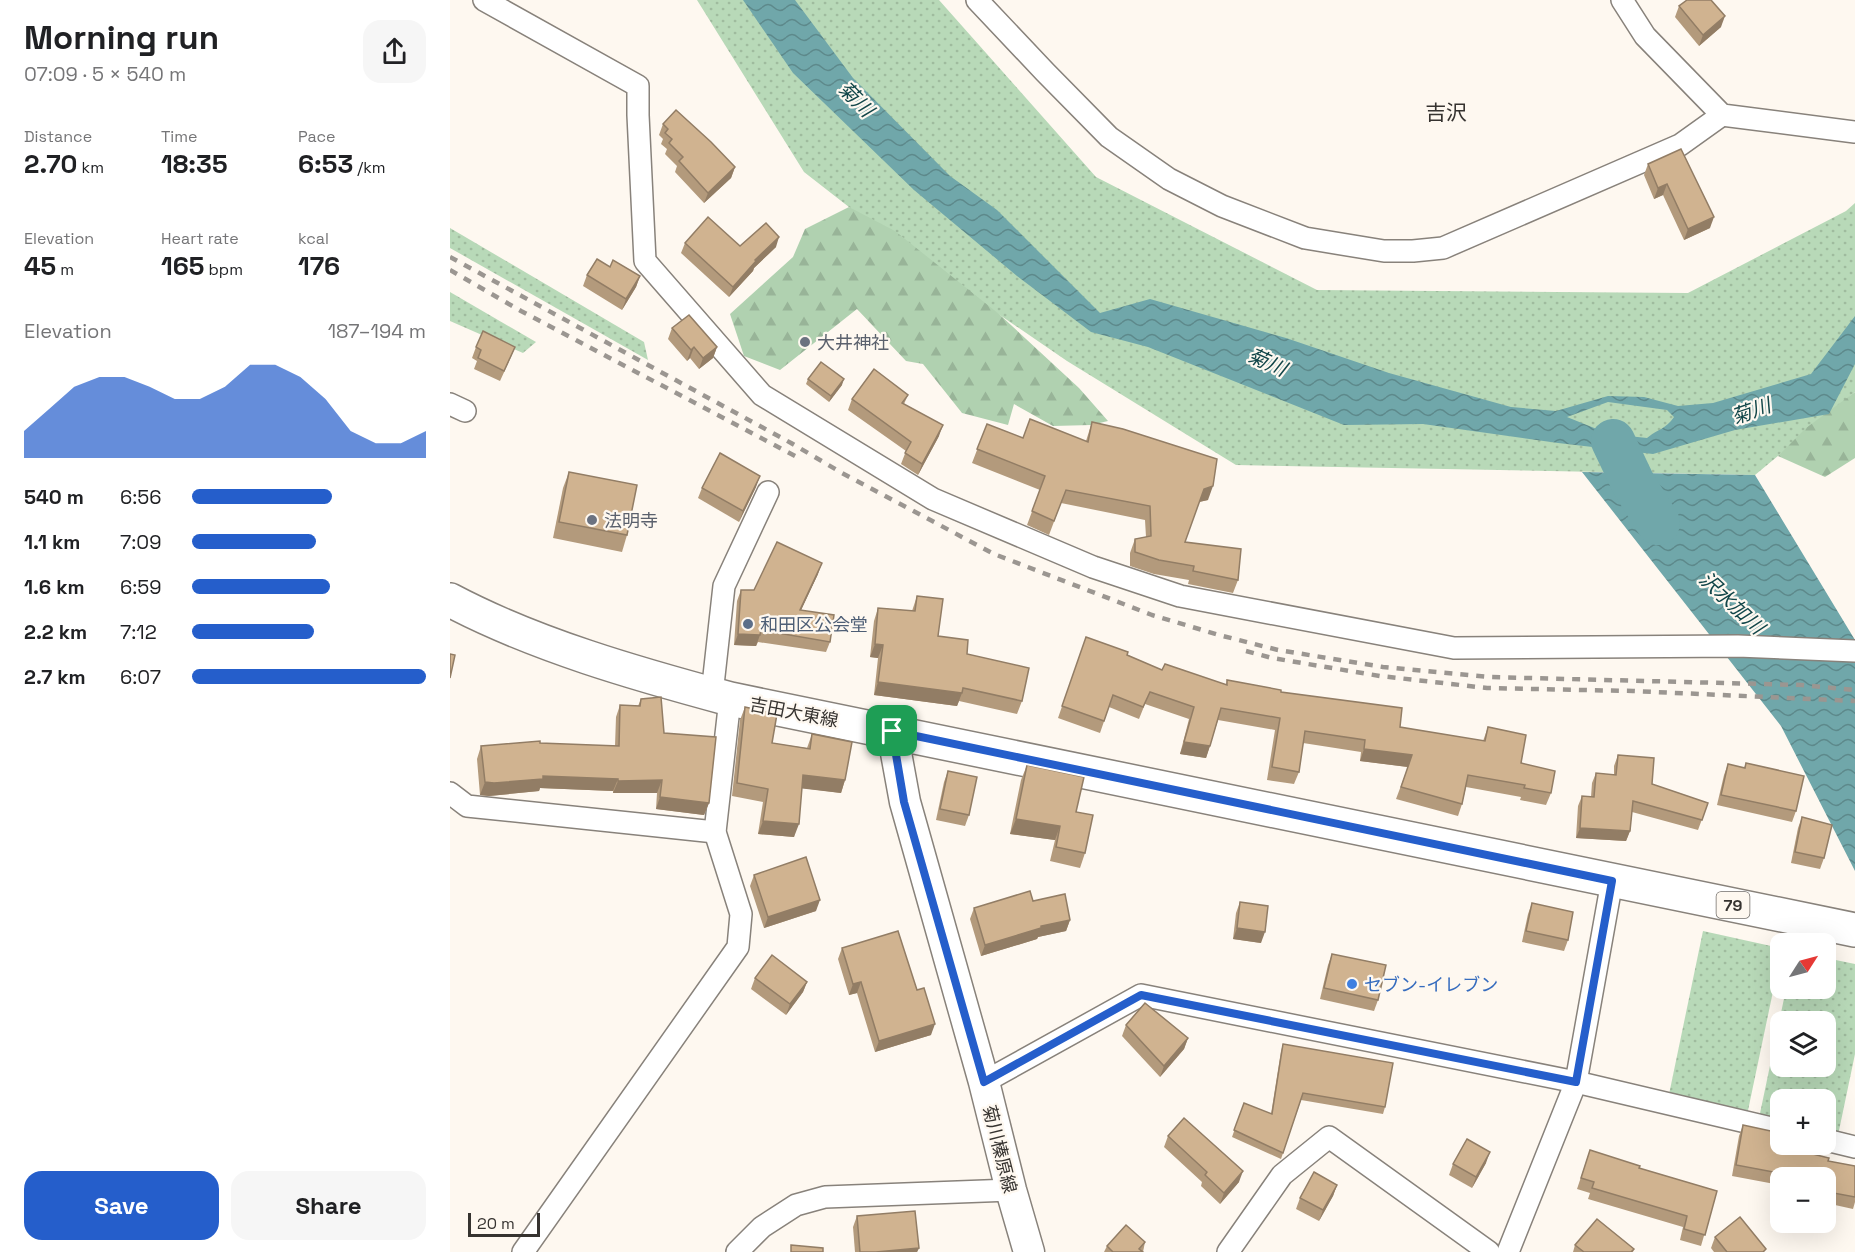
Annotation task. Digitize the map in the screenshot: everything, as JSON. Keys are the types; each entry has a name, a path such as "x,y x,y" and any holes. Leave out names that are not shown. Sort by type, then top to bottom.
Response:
{"main road":[{"name":"吉田大東線","path":"450,600 494,621 592,658 721,696 1855,930"},
{"name":"菊川榛原線","path":"892,731 904,802 984,1082 1029,1252"}],"street":[{"path":"484,0 638,86 645,261 762,395 933,499 1093,567 1180,596 1454,648 1738,646 1852,651"},
{"path":"977,0 1110,137 1169,179 1222,206 1305,238 1384,251 1443,248 1680,145 1722,116"},
{"path":"1622,0 1645,36 1722,116 1855,132"},
{"path":"523,1252 738,947 741,914 715,832 724,586 768,492"},
{"path":"450,793 468,806 715,832"},
{"path":"1508,1252 1576,1082 1612,881"},
{"path":"984,1082 1141,995 1576,1082 1770,1128"},
{"path":"1228,1252 1282,1175 1329,1137 1489,1252"},
{"path":"1836,1142 1855,1147"},
{"path":"738,1252 762,1227 796,1205 825,1197 1011,1190"}],"green space":[{"path":"697,0 939,0 1096,177 1317,290 1688,293 1846,211 1855,203 1855,392 1755,475 1236,465 1067,361 899,246 804,172"},
{"path":"849,207 895,231 999,314 1079,388 1108,421 1091,425 1053,426 1014,404 1008,425 962,413 923,364 906,361 857,309 780,370 744,356 730,314 793,257 805,229"},
{"path":"450,228 644,342 648,360 450,248"},
{"path":"450,292 536,342 523,353 450,321"},
{"path":"1855,392 1855,458 1825,477 1778,456 1806,428"},
{"path":"1703,931 1770,946 1771,999 1746,1120 1667,1104"},
{"path":"1836,960 1855,964 1855,1054 1837,1140 1836,1089 1770,1089 1770,1126 1758,1123 1770,1066 1770,1077 1836,1077 1836,1011 1781,1011 1784,999 1836,999"}],"water":[{"name":"菊川","path":"743,0 795,0 853,78 950,176 997,210 1100,313 1150,299 1286,338 1389,373 1511,407 1556,411 1608,396 1644,397 1678,406 1713,403 1811,374 1855,316 1855,364 1829,414 1735,430 1653,454 1423,424 1344,425 1148,347 1091,332 1017,276 914,190 793,73","holes":["1608,402 1667,410 1674,417 1665,427 1647,438 1609,434 1567,417"]},
{"path":"1582,472 1755,475 1855,640 1855,871 1781,726"}],"building":[{"path":"1687,0 1711,0 1725,16 1703,35 1679,6"},
{"path":"676,110 735,167 708,193 679,161 683,157 669,143 672,139 665,133 668,129 663,124"},
{"path":"1681,149 1714,217 1688,229 1667,184 1658,188 1648,164"},
{"path":"708,217 740,246 766,223 779,237 755,260 733,287 685,243"},
{"path":"597,259 610,267 613,260 640,276 626,299 587,275"},
{"path":"689,315 717,347 703,358 694,347 691,350 672,328"},
{"path":"483,331 515,347 504,371 478,358 481,350 476,347"},
{"path":"821,362 844,379 831,396 808,379"},
{"path":"874,369 908,395 902,403 943,425 922,464 905,453 911,442 852,399"},
{"path":"1030,419 1088,442 1092,422 1123,429 1217,459 1213,486 1204,489 1185,542 1241,549 1238,580 1193,571 1194,566 1159,560 1135,552 1135,539 1151,536 1150,506 1066,490 1054,521 1032,511 1045,476 977,449 987,424 1023,438"},
{"path":"720,453 760,476 743,511 702,488"},
{"name":"法明寺","path":"569,472 637,485 627,535 559,522"},
{"path":"777,542 822,563 800,610 834,615 830,642 761,630 760,635 738,634 741,590 754,590"},
{"path":"917,596 943,599 938,636 968,640 967,654 1029,668 1022,701 963,688 962,693 878,682 883,645 875,644 878,608 915,611"},
{"path":"1086,637 1128,652 1127,655 1162,670 1165,664 1227,685 1227,680 1281,690 1281,692 1402,708 1400,727 1485,741 1488,727 1526,735 1521,763 1555,771 1551,793 1524,788 1525,785 1468,775 1462,804 1401,787 1412,755 1364,749 1365,740 1305,731 1299,772 1272,767 1280,718 1221,708 1210,746 1184,742 1194,707 1150,692 1143,707 1113,695 1104,721 1062,706"},
{"path":"450,654 455,655 450,678"},
{"path":"661,697 664,733 716,737 709,803 660,797 662,780 618,781 618,779 543,776 543,779 485,782 481,746 540,741 540,743 619,746 620,705 640,706 641,699"},
{"path":"745,707 777,714 772,743 810,749 812,734 852,742 845,780 803,775 799,824 763,821 768,789 737,783"},
{"path":"1618,755 1654,758 1652,784 1708,803 1702,820 1633,801 1630,831 1580,828 1582,796 1594,797 1596,773 1616,775"},
{"path":"1746,763 1804,776 1796,811 1721,795 1728,764 1745,768"},
{"path":"1027,765 1084,777 1076,812 1093,815 1085,853 1056,847 1060,826 1016,819"},
{"path":"948,771 977,777 969,815 940,809"},
{"path":"1802,817 1832,825 1824,858 1795,852"},
{"path":"806,857 820,900 768,917 754,875"},
{"path":"1030,891 1033,901 1065,894 1070,920 1041,926 1041,928 985,945 974,908"},
{"path":"1240,902 1268,906 1265,932 1237,928"},
{"path":"1532,903 1573,912 1568,940 1526,931"},
{"path":"898,931 917,990 924,988 935,1024 879,1041 861,982 853,984 842,948"},
{"path":"1332,954 1386,965 1378,1000 1324,988"},
{"path":"772,955 807,982 790,1004 755,978"},
{"path":"1145,1003 1188,1038 1164,1066 1126,1025"},
{"path":"1283,1044 1393,1063 1385,1107 1303,1093 1283,1153 1234,1130 1244,1103 1272,1114"},
{"path":"1184,1118 1243,1171 1224,1193 1205,1175 1207,1172 1168,1136"},
{"path":"1743,1125 1770,1131 1770,1155 1817,1155 1829,1158 1828,1161 1855,1166 1855,1197 1836,1193 1836,1167 1770,1167 1770,1171 1736,1165"},
{"path":"1467,1139 1490,1152 1476,1177 1453,1164"},
{"path":"1590,1150 1640,1166 1639,1168 1717,1191 1705,1235 1684,1229 1687,1216 1592,1188 1594,1182 1581,1178"},
{"path":"1314,1172 1337,1185 1323,1210 1300,1198"},
{"path":"915,1211 919,1248 860,1252 857,1216"},
{"path":"1740,1217 1766,1249 1763,1252 1727,1252 1715,1237"},
{"path":"1597,1219 1634,1249 1631,1252 1584,1252 1575,1245"},
{"path":"1126,1225 1145,1242 1139,1249 1143,1252 1113,1252 1107,1246"},
{"path":"791,1245 823,1248 823,1252 791,1252"}],"waterway":[{"name":"沢水加川","path":"1613,441 1633,483 1658,523"}],"railway":[{"path":"450,257 994,554 1152,615 1278,650 1383,667 1489,677 1802,685 1855,690"},
{"path":"450,270 521,311 799,458"},
{"path":"1246,651 1272,658 1380,676 1487,688 1633,691 1855,701"}],"place":[{"name":"大井神社","path":"805,342"},
{"name":"法明寺","path":"592,520"},
{"name":"和田区公会堂","path":"748,624"},
{"name":"セブン-イレブン","path":"1352,984"}],"district":[{"name":"吉沢","path":"1446,112"}],"route":[{"path":"892,731 1612,881 1576,1082 1141,995 984,1082 904,802 892,731"}]}
